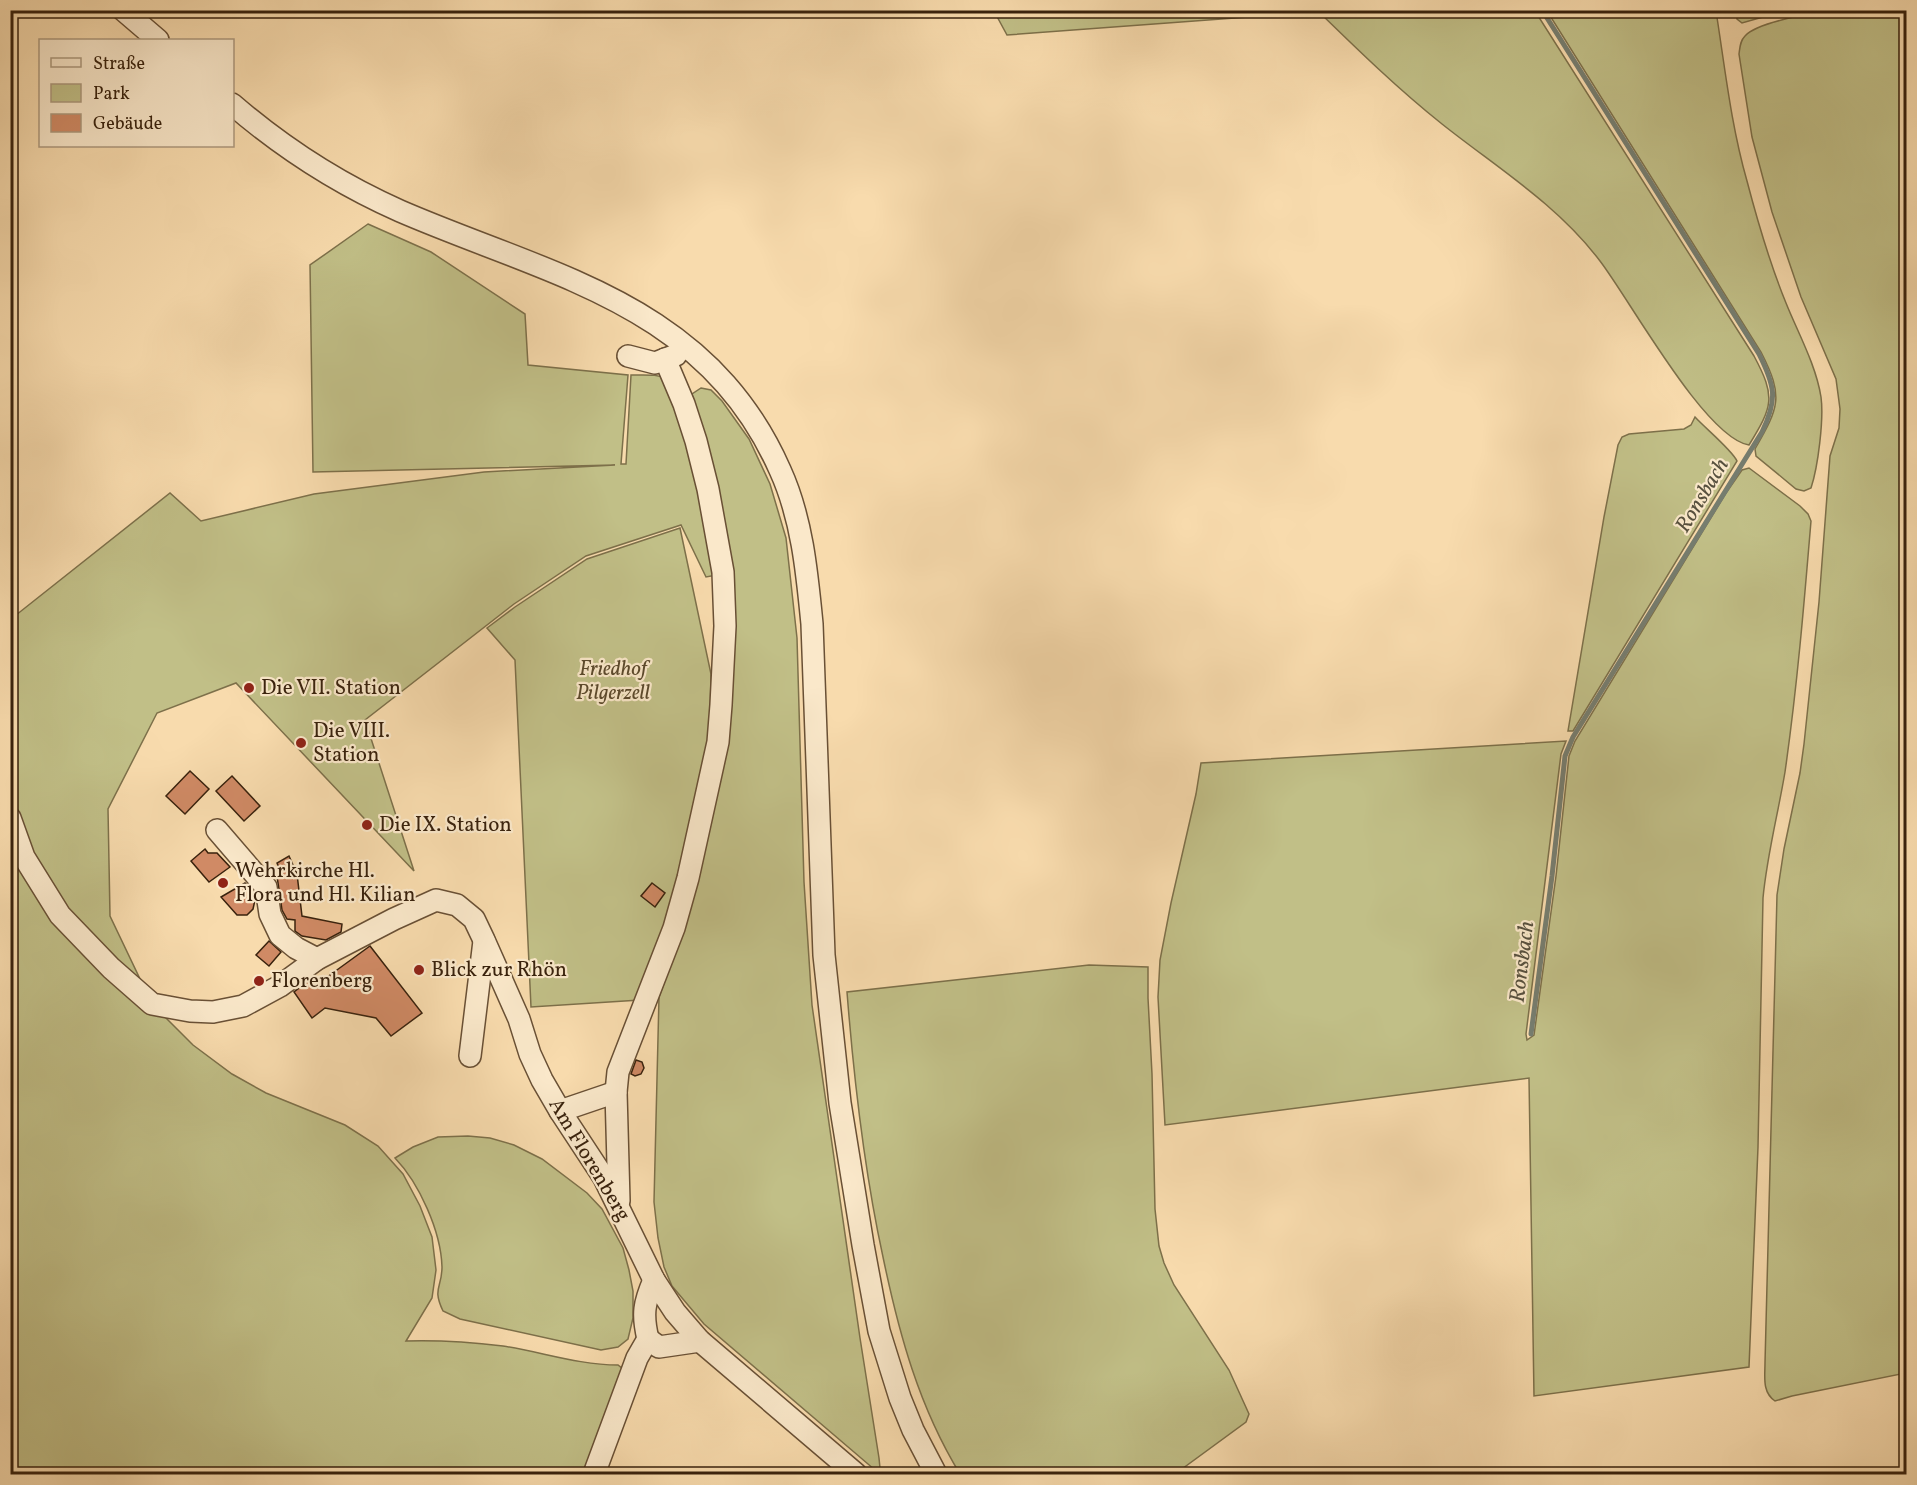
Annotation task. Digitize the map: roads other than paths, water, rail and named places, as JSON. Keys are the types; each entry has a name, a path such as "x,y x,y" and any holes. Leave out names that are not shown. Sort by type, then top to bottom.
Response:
{"street":[{"path":"123,10 157,39"},
{"path":"234,106 256,125 347,185 399,211 602,293 647,317 684,343 717,373 748,412 781,471 797,522 808,583 812,624 824,955 828,1010 840,1103 879,1331 900,1398 913,1430 936,1474"},
{"path":"628,356 654,363 677,354 684,343"},
{"path":"619,1206 615,1092 618,1072 674,928 688,878 718,742 725,626 723,572 708,489 696,441 666,359"},
{"name":"Am Florenberg","path":"10,818 24,857 60,915 111,968 152,1004 190,1011 213,1012 243,1006 280,986 317,959 394,918 436,900 457,905 474,920 519,1019 530,1054 542,1080 604,1178 654,1280 675,1312 700,1341 856,1474"},
{"path":"217,830 266,886 270,914 280,935 296,948 317,959"},
{"path":"470,1056 484,940"},
{"path":"560,1111 615,1092"},
{"path":"654,1280 647,1296 643,1319 648,1339 659,1347 700,1341"},
{"path":"594,1474 638,1358 648,1339"}],"waterway":[{"name":"Ronsbach","path":"1531,1034 1565,756 1573,737 1762,432 1771,410 1772,401 1771,384 1759,354 1542,10"}],"place":[{"name":"Die VII. Station","path":"249,688"},
{"name":"Die VIII. Station","path":"301,743"},
{"name":"Die IX. Station","path":"367,825"},
{"name":"Wehrkirche Hl. Flora und Hl. Kilian","path":"223,883"},
{"name":"Blick zur Rhön","path":"419,970"},
{"name":"Florenberg","path":"259,981"}],"park label":[{"name":"Friedhof Pilgerzell","path":"613,681"}]}
